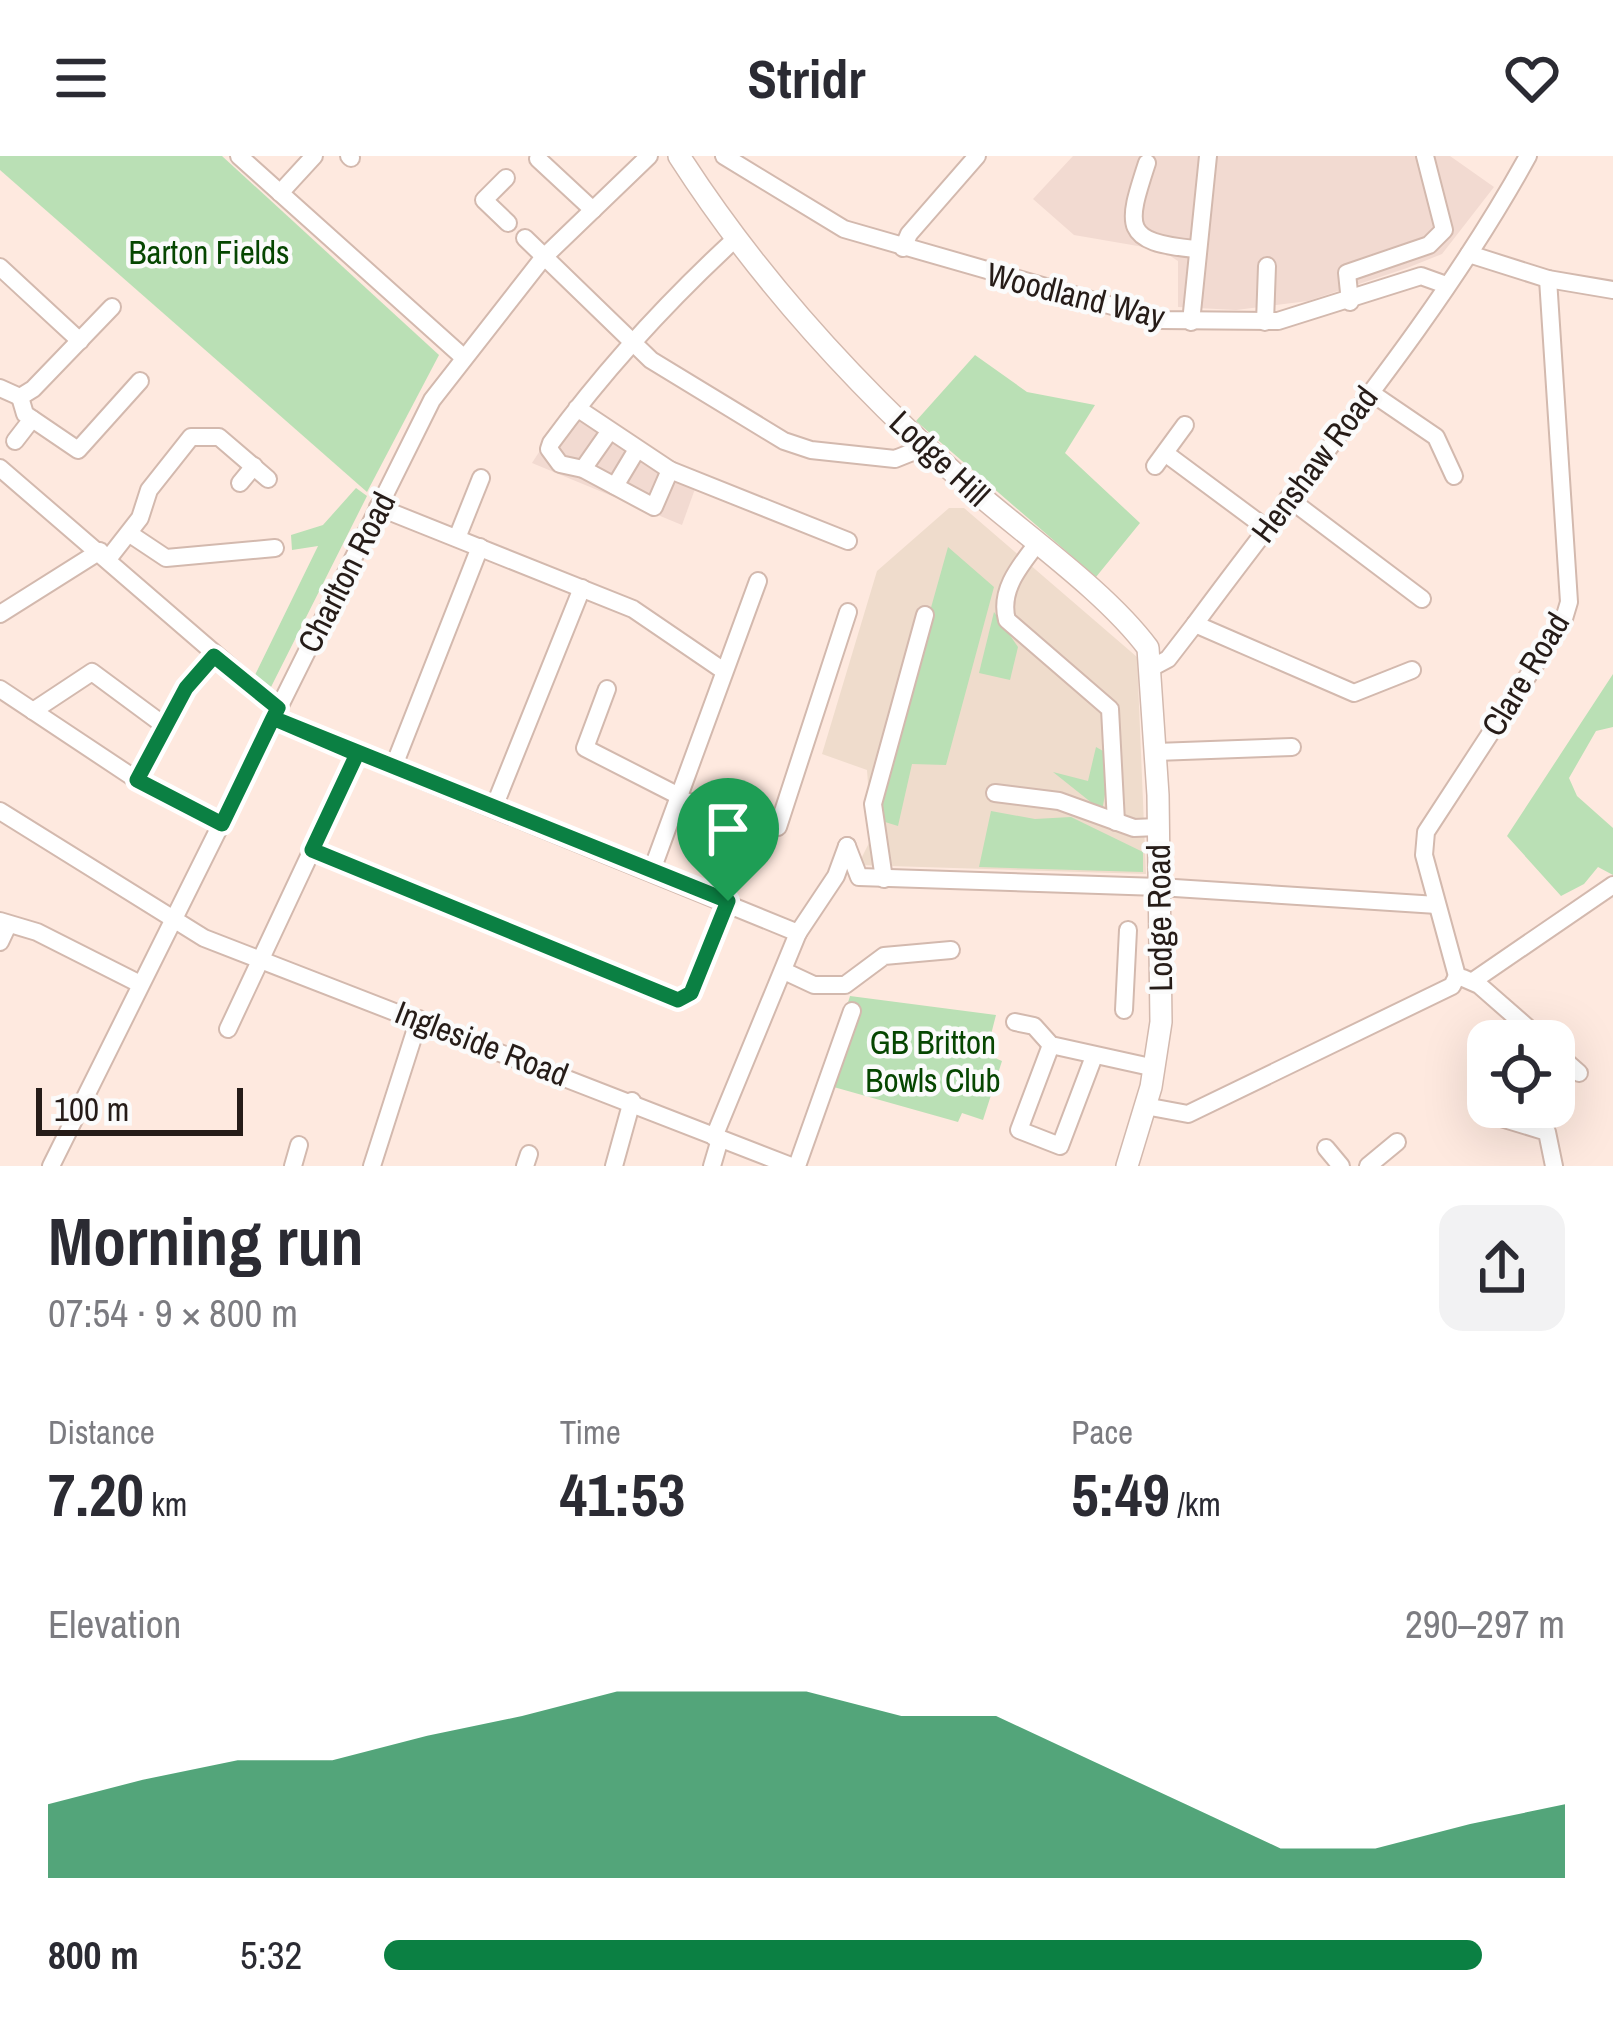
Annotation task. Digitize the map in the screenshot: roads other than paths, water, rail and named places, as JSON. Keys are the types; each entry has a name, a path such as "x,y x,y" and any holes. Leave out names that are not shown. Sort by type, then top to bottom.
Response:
{"main road":[{"name":"Lodge Hill","path":"679,156 734,240 803,325 925,447 1138,634 1153,667"},
{"name":"Lodge Road","path":"1127,1166 1155,1068 1161,979 1153,667"}],"street":[{"path":"239,156 462,356"},
{"path":"280,193 314,156"},
{"name":"Charlton Road","path":"51,1166 432,400 543,258 649,156"},
{"name":"Woodland Way","path":"724,156 820,217 903,248 1094,305 1191,322 1265,322 1349,302 1421,276 1446,285"},
{"path":"903,248 909,233 977,156"},
{"path":"1191,322 1208,156"},
{"path":"1349,302 1347,273 1429,245 1446,226 1425,156"},
{"name":"Henshaw Road","path":"1153,667 1168,659 1196,624 1370,392 1469,254 1528,156"},
{"path":"538,158 593,210"},
{"path":"1147,163 1131,220 1138,237 1150,244 1195,249"},
{"path":"506,178 484,200 508,223"},
{"path":"525,238 629,342 669,373 798,447 895,459 916,455 925,447"},
{"path":"670,470 654,507 550,456 551,443 629,342 734,240"},
{"path":"1469,254 1548,279 1613,290"},
{"path":"1384,260 1392,286"},
{"path":"1265,322 1267,266"},
{"path":"0,267 80,341"},
{"name":"Clare Road","path":"1465,979 1437,905 1424,855 1426,832 1563,622 1568,602 1548,279"},
{"path":"20,398 112,307"},
{"path":"0,388 20,398 32,419 78,450 140,381"},
{"path":"1370,392 1436,437 1454,476"},
{"path":"577,408 670,470 848,542"},
{"path":"15,442 32,419"},
{"path":"1185,425 1160,459 1265,528"},
{"path":"583,470 609,432"},
{"path":"0,614 104,555 130,534 149,490 191,437 219,437 261,473 240,483"},
{"path":"615,486 636,451"},
{"path":"5,478 104,555 275,713 357,754 798,933"},
{"path":"457,538 481,478"},
{"path":"1288,498 1422,599"},
{"path":"378,507 633,610 722,669"},
{"path":"130,534 166,558 275,548"},
{"path":"1036,545 1002,604 1007,620 1109,709 1116,822"},
{"path":"393,768 480,547"},
{"path":"652,870 758,581"},
{"path":"494,807 582,588"},
{"path":"607,689 585,748 678,798 778,827 848,612"},
{"path":"884,879 873,804 925,615"},
{"path":"1196,624 1354,693 1412,670"},
{"path":"137,780 186,688 214,656"},
{"path":"33,711 92,672 165,726"},
{"path":"0,689 137,780 222,824"},
{"path":"1156,752 1292,747"},
{"path":"228,1029 357,754"},
{"path":"994,793 1059,801 1116,822 1158,827"},
{"name":"Ingleside Road","path":"0,811 172,920 260,959 794,1166"},
{"path":"712,1166 717,1138 798,933 836,876 847,846 860,878 1160,887 1437,905"},
{"path":"312,850 678,1000 691,993 728,901"},
{"path":"1145,1106 1188,1114 1465,979 1613,885"},
{"path":"3,930 38,932 140,985"},
{"path":"1124,1010 1128,930"},
{"path":"784,970 814,985 845,986 884,956 951,950"},
{"path":"1128,978 1161,979"},
{"path":"1465,979 1517,1020"},
{"path":"794,1166 853,1011"},
{"path":"372,1166 419,1018"},
{"path":"1015,1022 1034,1026 1051,1046 1093,1059 1155,1068"},
{"path":"1051,1046 1019,1130 1060,1146 1093,1059"},
{"path":"1575,1069 1579,1073"},
{"path":"614,1166 632,1101"},
{"path":"1534,1128 1547,1132 1554,1166"},
{"path":"1368,1166 1397,1142"},
{"path":"293,1166 299,1145"},
{"path":"1326,1148 1341,1166"}],"park label":[{"name":"Barton Fields","path":"209,252"},
{"name":"GB Britton Bowls Club","path":"933,1061"}]}
